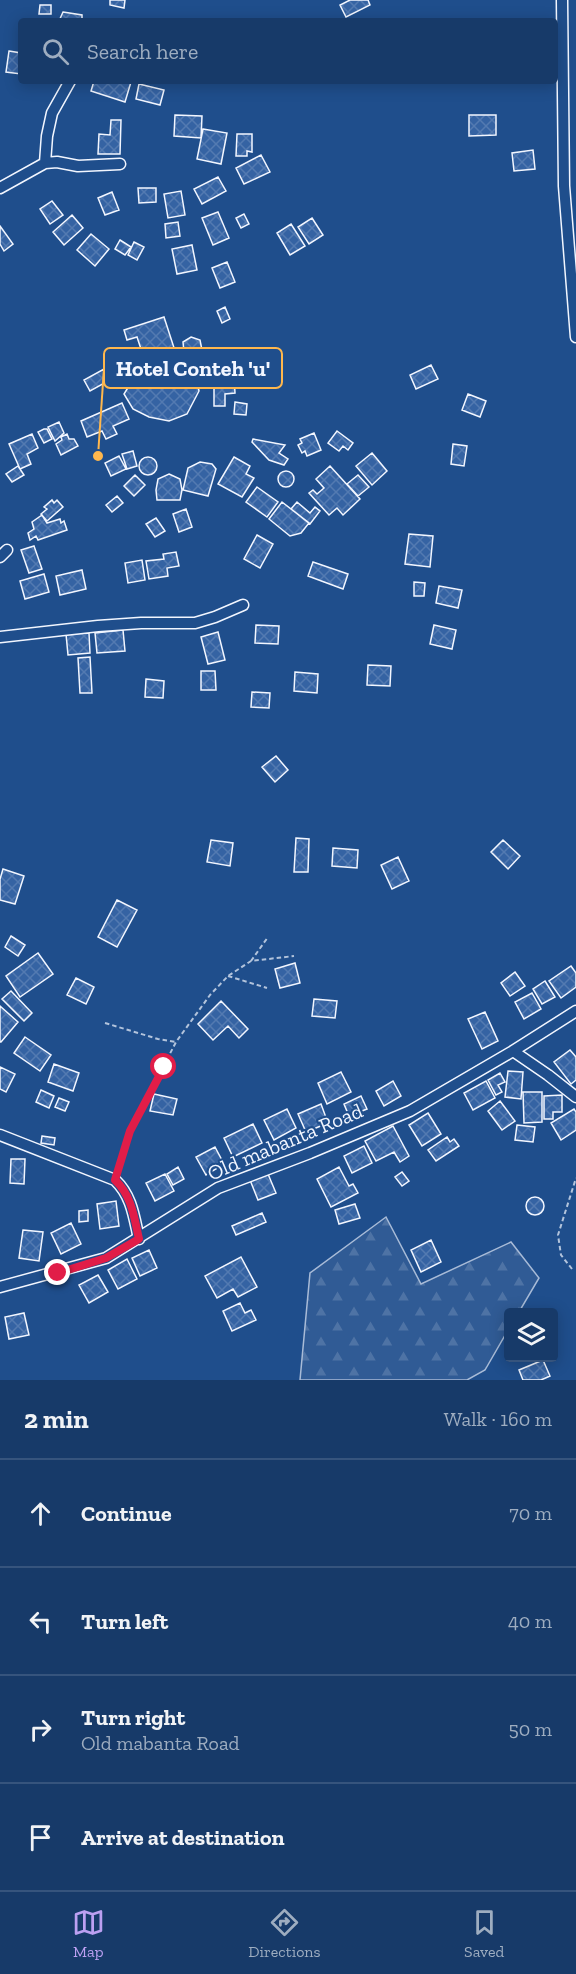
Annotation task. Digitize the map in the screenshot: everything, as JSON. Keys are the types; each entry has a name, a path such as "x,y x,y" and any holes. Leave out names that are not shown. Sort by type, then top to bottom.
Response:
{"street":[{"path":"562,0 564,186 576,337"},
{"path":"45,163 52,113 68,84"},
{"path":"0,188 45,163 57,162 78,166 120,164"},
{"path":"0,637 119,625 195,623 243,605"},
{"name":"Old mabanta Road","path":"0,1287 106,1258 218,1188 410,1111 576,1011"},
{"path":"513,1051 576,1097"},
{"path":"0,1135 115,1180 125,1189 131,1203 139,1239"}],"path":[{"path":"115,1180 130,1131 176,1042 210,995 228,976 250,961 268,937"},
{"path":"250,961 294,956"},
{"path":"228,976 267,988"},
{"path":"105,1023 176,1042"},
{"path":"572,1269 561,1255 558,1235 576,1178"}],"green space":[{"path":"386,1217 421,1284 511,1242 539,1278 521,1308 504,1308 504,1337 485,1370 467,1380 300,1380 310,1273"}],"building":[{"path":"110,0 125,0 124,8 110,5"},
{"path":"350,0 368,0 370,5 346,17 340,5"},
{"path":"40,5 51,5 51,14 39,14"},
{"path":"63,12 82,15 82,18 60,18"},
{"path":"9,51 18,52 18,74 6,72"},
{"path":"93,84 130,84 125,102 91,91"},
{"path":"139,84 164,90 160,105 136,99"},
{"path":"175,115 202,116 201,138 174,136"},
{"path":"469,115 496,115 496,135 469,136"},
{"path":"111,120 121,120 120,154 98,154 99,134 110,135"},
{"path":"203,129 227,133 221,164 197,159"},
{"path":"237,134 252,134 252,152 247,151 247,156 236,156"},
{"path":"533,150 535,169 514,171 512,153"},
{"path":"261,155 270,172 244,184 236,168"},
{"path":"218,177 226,191 202,204 194,189"},
{"path":"138,188 156,188 156,202 139,203"},
{"path":"181,191 185,215 168,218 164,194"},
{"path":"112,192 119,210 105,215 98,198"},
{"path":"52,201 63,215 50,224 40,209"},
{"path":"218,212 229,238 213,245 202,218"},
{"path":"244,214 249,224 241,228 236,218"},
{"path":"72,215 83,228 64,245 53,232"},
{"path":"312,218 323,235 309,244 298,227"},
{"path":"178,222 180,236 166,238 165,224"},
{"path":"291,224 305,246 290,255 277,233"},
{"path":"0,226 13,244 4,251 0,244"},
{"path":"91,234 109,249 95,266 77,250"},
{"path":"120,240 131,247 125,255 115,249"},
{"path":"134,242 144,247 137,260 128,255"},
{"path":"192,245 197,270 177,274 172,249"},
{"path":"227,262 235,282 220,288 212,268"},
{"path":"225,307 230,319 222,323 217,311"},
{"path":"164,317 177,357 147,367 137,337 127,340 124,330"},
{"path":"191,337 200,340 202,350 194,356 184,352 183,342"},
{"path":"130,350 138,353 145,372 179,361 180,367 197,362 200,376 196,377 199,391 187,414 169,421 149,417 133,409 124,394 129,386 121,369 123,358"},
{"path":"431,365 438,379 416,389 410,375"},
{"path":"104,369 110,380 90,391 84,380"},
{"path":"214,376 234,376 235,393 225,394 225,406 214,406"},
{"path":"468,394 486,401 480,417 462,410"},
{"path":"235,402 247,404 246,415 234,414"},
{"path":"122,403 129,419 113,426 117,434 106,439 102,431 87,437 81,421"},
{"path":"59,422 64,433 55,441 48,427"},
{"path":"47,429 52,439 44,443 38,432"},
{"path":"337,431 353,443 348,450 343,446 339,451 328,443"},
{"path":"314,433 321,450 307,456 305,451 302,453 298,445 302,443 300,439"},
{"path":"32,434 38,448 27,454 31,464 20,469 9,444"},
{"path":"67,434 69,439 74,439 78,446 61,455 56,444 62,440 61,437"},
{"path":"253,439 285,445 279,453 288,459 284,465 269,460 252,442"},
{"path":"453,444 467,446 464,466 451,464"},
{"path":"133,451 137,466 127,469 122,454"},
{"path":"372,453 387,471 372,485 356,466"},
{"path":"119,456 126,469 111,476 105,463"},
{"path":"148,457 154,460 157,466 154,472 148,475 142,472 139,466 142,460"},
{"path":"234,457 250,466 246,474 254,478 242,497 218,484"},
{"path":"200,462 212,464 216,469 208,496 183,490 188,468"},
{"path":"18,466 24,475 12,482 6,474"},
{"path":"330,466 360,499 343,515 337,508 329,515 309,493 313,490 317,494 324,488 316,479"},
{"path":"286,471 292,473 294,479 292,485 286,487 280,485 278,479 280,473"},
{"path":"169,474 180,479 182,490 180,500 157,500 158,479"},
{"path":"135,475 145,485 134,496 124,486"},
{"path":"358,475 369,487 358,496 347,484"},
{"path":"257,487 278,502 267,517 246,502"},
{"path":"117,496 123,503 112,512 106,505"},
{"path":"52,500 54,503 57,500 63,507 47,521 41,514 47,509 44,507"},
{"path":"282,502 309,523 301,533 290,536 269,519"},
{"path":"297,502 310,513 315,507 320,511 310,524 291,509"},
{"path":"186,509 192,527 179,532 173,514"},
{"path":"42,515 47,523 60,519 61,523 64,521 67,530 38,540 36,536 30,540 28,533 34,529 32,522"},
{"path":"156,518 165,531 155,537 146,524"},
{"path":"409,534 433,536 430,567 405,564"},
{"path":"257,535 273,544 260,568 244,559"},
{"path":"34,546 42,569 29,573 21,550"},
{"path":"176,552 179,566 167,568 168,576 149,579 146,561 164,559 163,554"},
{"path":"142,560 145,580 128,583 125,563"},
{"path":"313,562 348,574 343,589 308,576"},
{"path":"82,570 86,589 60,595 56,576"},
{"path":"44,574 49,592 25,599 20,581"},
{"path":"414,582 425,583 424,596 414,596"},
{"path":"439,586 462,590 458,608 436,603"},
{"path":"256,625 279,626 278,644 255,643"},
{"path":"434,625 456,630 452,649 430,644"},
{"path":"123,630 125,651 97,653 95,633"},
{"path":"218,632 225,660 208,664 201,637"},
{"path":"89,633 90,653 68,655 66,634"},
{"path":"90,657 92,693 80,693 78,658"},
{"path":"368,665 391,666 390,686 367,685"},
{"path":"201,671 215,671 216,690 201,690"},
{"path":"295,672 318,674 317,693 294,691"},
{"path":"146,679 164,681 163,698 145,697"},
{"path":"252,692 270,693 269,708 251,707"},
{"path":"276,756 288,770 275,782 262,767"},
{"path":"296,838 309,839 308,872 294,872"},
{"path":"211,840 233,843 230,866 207,862"},
{"path":"503,840 520,856 508,869 491,852"},
{"path":"333,848 358,850 357,868 332,866"},
{"path":"398,857 409,881 392,889 381,865"},
{"path":"3,869 24,876 15,904 0,900 0,879"},
{"path":"117,900 137,910 117,947 98,937"},
{"path":"11,936 25,945 18,956 5,947"},
{"path":"38,953 53,974 20,997 6,976"},
{"path":"295,963 300,983 280,988 275,969"},
{"path":"571,966 576,973 576,987 561,998 549,981"},
{"path":"515,972 525,986 510,996 501,983"},
{"path":"76,978 94,987 86,1004 67,995"},
{"path":"545,981 555,997 542,1004 533,989"},
{"path":"11,991 32,1013 24,1021 2,999"},
{"path":"532,993 541,1009 524,1019 515,1002"},
{"path":"314,999 337,1001 335,1018 312,1016"},
{"path":"221,1001 248,1029 239,1038 228,1026 213,1040 198,1024"},
{"path":"0,1006 18,1022 1,1042 0,1042"},
{"path":"485,1012 498,1041 482,1049 468,1019"},
{"path":"25,1037 51,1055 40,1071 14,1053"},
{"path":"570,1050 576,1057 576,1080 571,1084 554,1062"},
{"path":"54,1064 79,1073 73,1091 48,1082"},
{"path":"0,1067 15,1074 6,1092 0,1089"},
{"path":"508,1071 523,1072 521,1099 505,1097"},
{"path":"341,1072 351,1092 327,1104 318,1083"},
{"path":"500,1073 505,1082 498,1085 502,1092 496,1095 488,1080"},
{"path":"393,1081 401,1096 384,1106 376,1091"},
{"path":"486,1081 495,1098 473,1110 464,1093"},
{"path":"41,1090 54,1096 49,1108 36,1102"},
{"path":"523,1092 542,1092 542,1122 524,1123"},
{"path":"154,1094 177,1099 173,1115 150,1111"},
{"path":"562,1095 562,1112 553,1112 553,1119 544,1119 544,1096"},
{"path":"361,1096 367,1109 349,1116 344,1104"},
{"path":"59,1098 69,1102 65,1111 55,1107"},
{"path":"500,1101 515,1121 502,1130 488,1111"},
{"path":"321,1104 328,1123 306,1132 298,1114"},
{"path":"287,1109 296,1128 274,1140 264,1120"},
{"path":"574,1109 576,1130 561,1140 551,1123"},
{"path":"428,1113 441,1134 422,1146 409,1125"},
{"path":"253,1124 262,1143 233,1157 224,1138"},
{"path":"517,1125 535,1127 533,1142 515,1140"},
{"path":"393,1126 409,1156 400,1162 394,1152 376,1161 365,1141"},
{"path":"42,1136 55,1138 54,1145 41,1143"},
{"path":"447,1137 450,1142 454,1139 459,1146 436,1161 428,1150"},
{"path":"364,1146 372,1163 352,1173 344,1156"},
{"path":"215,1147 224,1164 206,1175 196,1157"},
{"path":"11,1159 25,1159 24,1184 10,1183"},
{"path":"178,1167 184,1179 173,1185 167,1174"},
{"path":"339,1167 349,1186 353,1184 358,1193 331,1207 317,1179"},
{"path":"402,1172 409,1181 402,1186 395,1177"},
{"path":"165,1174 174,1191 155,1201 146,1183"},
{"path":"268,1174 276,1193 258,1200 250,1180"},
{"path":"531,1197 539,1197 544,1202 542,1213 531,1215 526,1210 526,1202"},
{"path":"116,1201 119,1226 100,1229 97,1204"},
{"path":"355,1204 360,1218 339,1224 335,1210"},
{"path":"88,1210 88,1221 79,1222 79,1211"},
{"path":"262,1213 266,1222 236,1235 232,1226"},
{"path":"71,1223 81,1244 61,1254 51,1233"},
{"path":"23,1230 43,1232 39,1261 19,1258"},
{"path":"431,1240 441,1262 421,1272 411,1250"},
{"path":"149,1250 157,1268 140,1276 132,1258"},
{"path":"241,1257 257,1287 238,1297 233,1289 217,1298 205,1276"},
{"path":"127,1259 137,1279 118,1289 108,1270"},
{"path":"98,1275 108,1292 89,1303 79,1285"},
{"path":"240,1303 245,1313 251,1310 256,1320 232,1331 223,1311"},
{"path":"24,1313 29,1335 9,1339 5,1317"},
{"path":"544,1362 550,1376 541,1380 523,1380 519,1370"}],"place":[{"name":"Hotel Conteh 'u'","path":"98,456"}],"route":[{"path":"58,1273 106,1258 139,1239 131,1203 125,1189 115,1180 130,1131 164,1067"}]}
